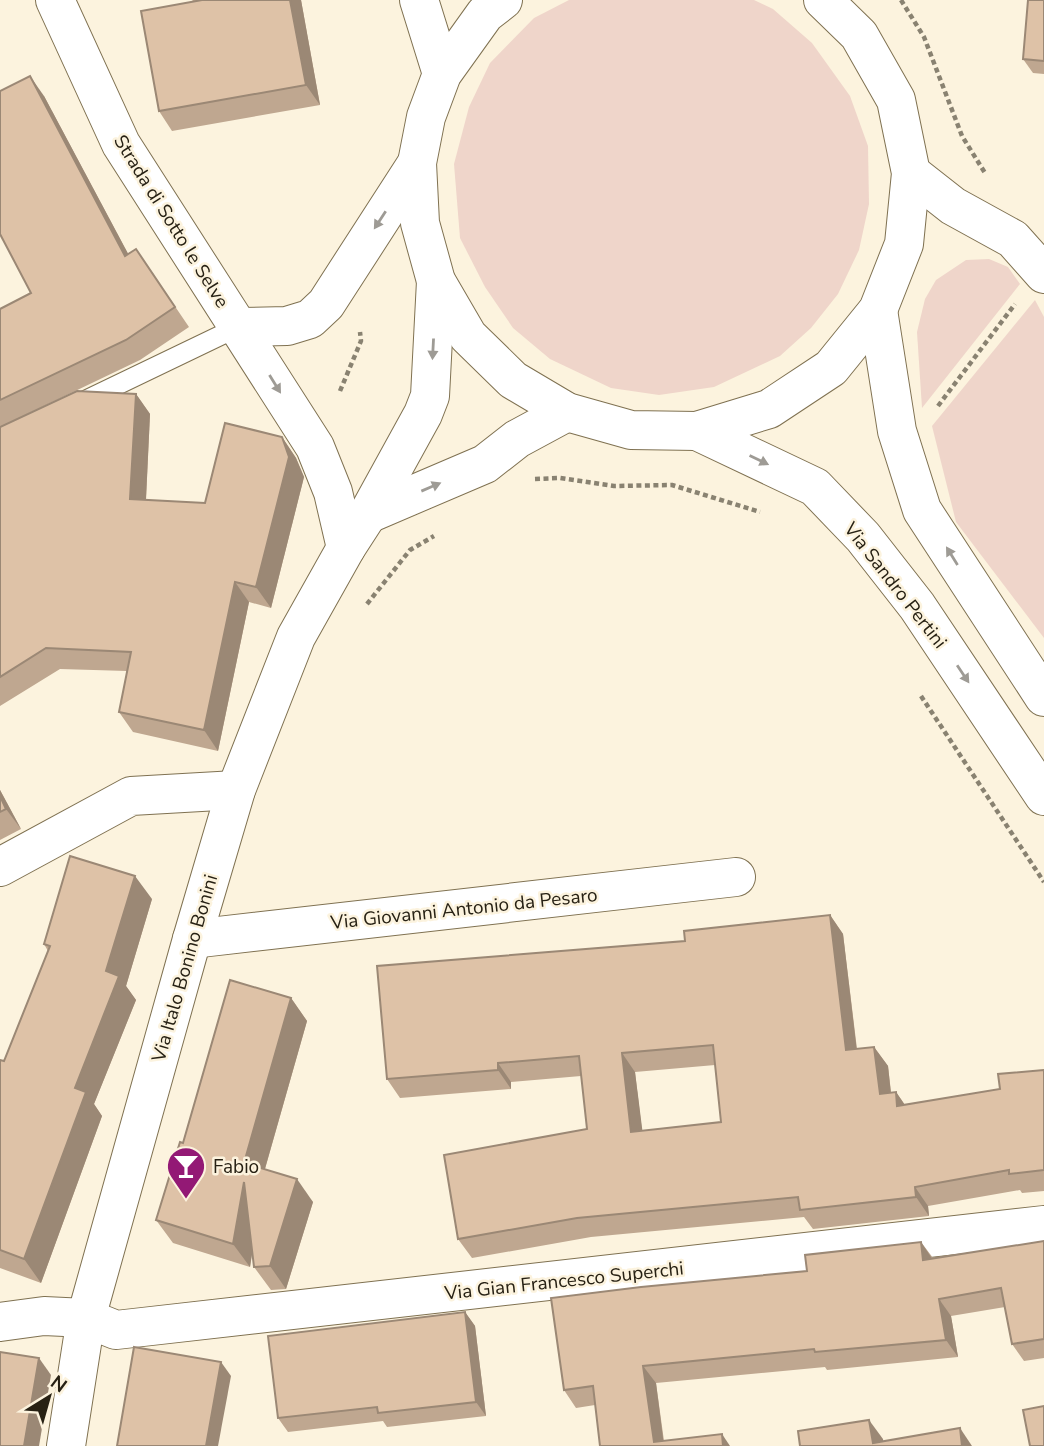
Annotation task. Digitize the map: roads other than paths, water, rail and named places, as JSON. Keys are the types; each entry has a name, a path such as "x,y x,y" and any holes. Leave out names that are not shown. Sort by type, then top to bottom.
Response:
{"main road":[{"name":"Strada di Sotto le Selve","path":"55,0 121,144 315,447 333,492 346,548"},
{"path":"419,0 442,74"},
{"path":"503,0 485,14 442,74 426,117 417,163 419,223 436,281 468,336 513,380 568,412 631,430 697,430 769,409 831,368 878,310 904,244 911,173 896,100 854,17 823,0"},
{"name":"Strada di Sotto le Selve","path":"238,327 287,326 310,319 326,304 417,163"},
{"path":"911,173 953,206 1013,239 1031,287"},
{"name":"Via Italo Bonino Bonini","path":"66,1446 86,1318 236,790 296,638 423,414 430,396 436,281"},
{"path":"878,310 897,432 922,510 1044,697"},
{"path":"368,514 485,464 517,439 568,412"},
{"name":"Via Sandro Pertini","path":"697,430 815,486 863,537 917,606 1044,796"},
{"path":"0,867 131,796 236,790"},
{"name":"Via Giovanni Antonio da Pesaro","path":"192,939 736,877"},
{"name":"Via Gian Francesco Superchi","path":"0,1322 44,1316 86,1318 116,1330 1044,1225"}],"lane":[{"path":"63,411 238,327"}],"place":[{"name":"Fabio","path":"186,1200"}]}
